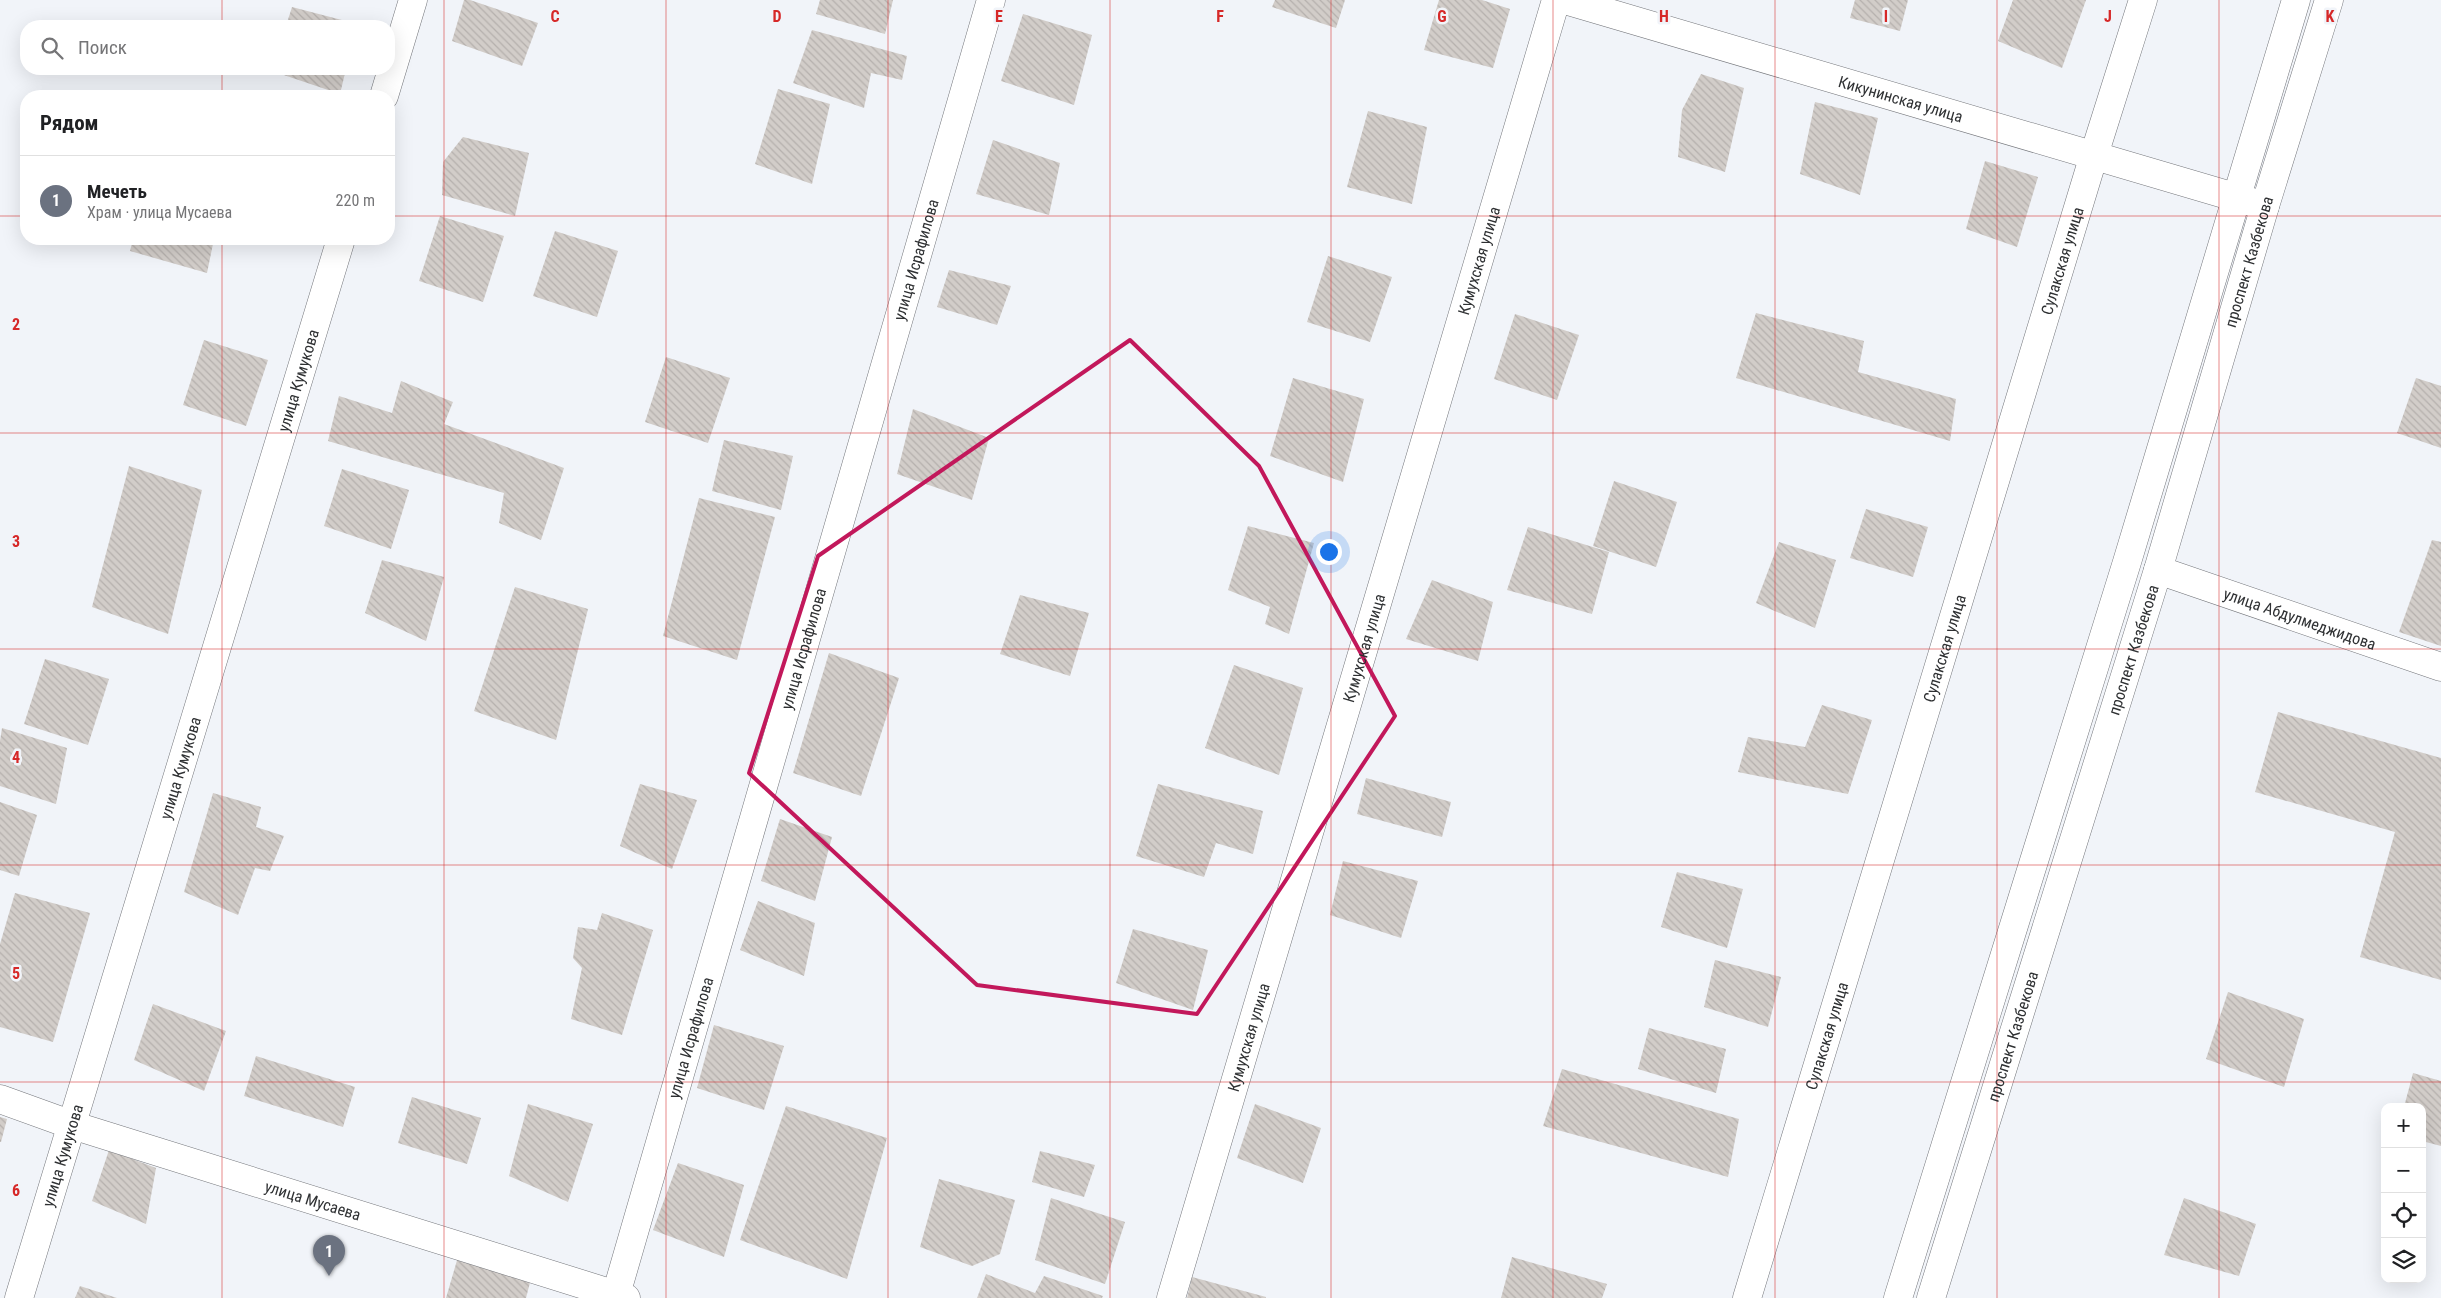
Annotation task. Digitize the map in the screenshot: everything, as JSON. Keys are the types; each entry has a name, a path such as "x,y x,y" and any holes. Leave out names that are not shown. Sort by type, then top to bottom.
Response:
{"main road":[{"path":"395,60 413,0"},
{"name":"улица Исрафилова","path":"619,1297 991,0"},
{"name":"Кумухская улица","path":"1171,1298 1556,0"},
{"name":"Кикунинская улица","path":"1565,0 2265,206"},
{"name":"Сулакская улица","path":"1747,1298 2094,155 2143,0"},
{"name":"проспект Казбекова","path":"1898,1298 2127,562 2296,0"},
{"name":"проспект Казбекова","path":"1931,1298 2158,570 2265,206 2329,0"},
{"path":"386,90 390,75"},
{"name":"улица Кумукова","path":"19,1298 339,245"},
{"name":"улица Абдулмеджидова","path":"2158,570 2441,667"},
{"name":"улица Мусаева","path":"0,1099 72,1125 619,1297"}],"highlighted area":[{"path":"1130,340 1259,466 1395,716 1197,1014 977,985 749,773 818,556"}],"building":[{"path":"464,0 470,0 538,23 522,66 452,41"},
{"path":"820,0 893,0 885,34 816,14"},
{"path":"1275,0 1345,0 1336,28 1272,7"},
{"path":"1439,0 1482,0 1510,9 1493,68 1424,50"},
{"path":"1855,0 1908,0 1900,31 1850,18"},
{"path":"2013,0 2086,0 2062,68 1998,41"},
{"path":"292,7 342,20 288,20"},
{"path":"1023,14 1092,35 1074,105 1001,81"},
{"path":"812,30 907,56 902,80 871,73 864,108 793,83"},
{"path":"1701,74 1744,88 1725,172 1678,157 1682,110"},
{"path":"284,75 345,75 341,90 328,90"},
{"path":"778,89 830,104 812,184 755,164"},
{"path":"1815,102 1878,118 1860,195 1800,174"},
{"path":"1368,111 1427,127 1412,204 1347,187"},
{"path":"463,137 529,153 515,216 442,195 443,162"},
{"path":"993,140 1060,163 1049,215 976,194"},
{"path":"1985,161 2038,177 2017,247 1966,229"},
{"path":"440,216 504,236 483,302 419,281"},
{"path":"555,231 618,251 597,317 533,296"},
{"path":"132,245 213,245 207,273 130,251"},
{"path":"1328,256 1392,277 1370,342 1307,322"},
{"path":"949,270 1011,286 997,325 937,307"},
{"path":"1756,313 1864,341 1858,372 1956,399 1950,441 1736,378"},
{"path":"1515,314 1579,335 1557,400 1494,379"},
{"path":"204,340 268,360 246,426 183,405"},
{"path":"666,357 730,378 708,443 645,422"},
{"path":"1293,378 1364,399 1343,482 1270,456"},
{"path":"2416,378 2441,386 2441,448 2397,433"},
{"path":"401,381 453,402 444,424 564,468 541,540 499,523 504,493 328,441 339,396 392,413"},
{"path":"913,409 989,438 972,500 897,474"},
{"path":"724,440 793,456 781,510 712,491"},
{"path":"129,466 202,490 168,634 92,607"},
{"path":"342,469 409,490 391,549 324,526"},
{"path":"1614,481 1677,502 1656,567 1593,546"},
{"path":"699,498 775,517 737,660 663,636"},
{"path":"1866,509 1928,527 1913,577 1850,558"},
{"path":"1248,526 1314,543 1289,634 1265,624 1270,607 1228,590"},
{"path":"1528,527 1609,552 1592,614 1507,590"},
{"path":"2432,540 2441,542 2441,646 2399,632"},
{"path":"1779,542 1836,560 1815,628 1756,603"},
{"path":"382,560 444,577 426,641 365,613"},
{"path":"1432,580 1493,602 1478,661 1406,639"},
{"path":"515,587 588,609 556,740 474,711"},
{"path":"1020,595 1089,613 1070,676 1000,654"},
{"path":"829,653 899,678 861,796 793,773"},
{"path":"45,659 109,679 88,745 24,724"},
{"path":"1234,665 1303,688 1279,775 1205,748"},
{"path":"1822,705 1872,720 1848,794 1738,772 1748,737 1805,747"},
{"path":"2278,712 2441,758 2441,980 2360,957 2395,832 2255,792"},
{"path":"2,728 67,748 56,804 0,786 0,741"},
{"path":"1366,778 1451,802 1442,837 1357,814"},
{"path":"640,784 697,800 672,869 620,846"},
{"path":"1158,784 1263,811 1253,854 1216,843 1204,877 1136,856"},
{"path":"213,793 261,807 256,827 284,836 270,871 255,868 238,915 184,892"},
{"path":"0,802 37,815 19,876 0,870"},
{"path":"780,819 832,837 815,901 761,881"},
{"path":"1343,861 1418,881 1401,938 1330,915"},
{"path":"1677,872 1743,889 1727,948 1661,927"},
{"path":"15,893 90,913 53,1042 0,1027 0,944"},
{"path":"758,901 815,923 804,976 740,950"},
{"path":"602,913 653,930 622,1035 571,1019 582,968 573,958 578,927 597,930"},
{"path":"1133,929 1208,950 1193,1010 1116,983"},
{"path":"1715,960 1781,977 1768,1027 1704,1007"},
{"path":"2228,992 2304,1019 2284,1087 2206,1059"},
{"path":"153,1004 226,1031 204,1091 134,1060"},
{"path":"714,1025 784,1046 764,1110 697,1088"},
{"path":"1649,1028 1726,1049 1716,1093 1638,1069"},
{"path":"256,1056 355,1087 343,1127 244,1096"},
{"path":"1562,1069 1739,1119 1728,1177 1543,1126"},
{"path":"2413,1073 2441,1081 2441,1146 2426,1142 2426,1103 2405,1103"},
{"path":"412,1097 481,1118 467,1164 398,1143"},
{"path":"528,1104 593,1124 568,1202 509,1176"},
{"path":"1255,1104 1321,1128 1303,1183 1237,1158"},
{"path":"786,1106 887,1138 847,1279 740,1240"},
{"path":"0,1117 7,1119 1,1142 0,1142"},
{"path":"109,1150 156,1168 146,1224 92,1201"},
{"path":"1040,1151 1095,1165 1084,1197 1032,1182"},
{"path":"678,1163 744,1185 724,1257 653,1230"},
{"path":"939,1179 1015,1200 1000,1254 972,1266 920,1247"},
{"path":"1051,1198 1125,1222 1105,1284 1035,1260"},
{"path":"2184,1198 2256,1224 2239,1276 2164,1255"},
{"path":"460,1250 533,1271 526,1298 446,1298"},
{"path":"1512,1257 1607,1284 1602,1298 1501,1298"},
{"path":"986,1274 1035,1293 1044,1276 1103,1296 1102,1298 977,1298"},
{"path":"1192,1277 1266,1297 1266,1298 1187,1298"},
{"path":"80,1286 117,1298 75,1298"}],"place":[{"name":"Мечеть","path":"329,1276"}]}
